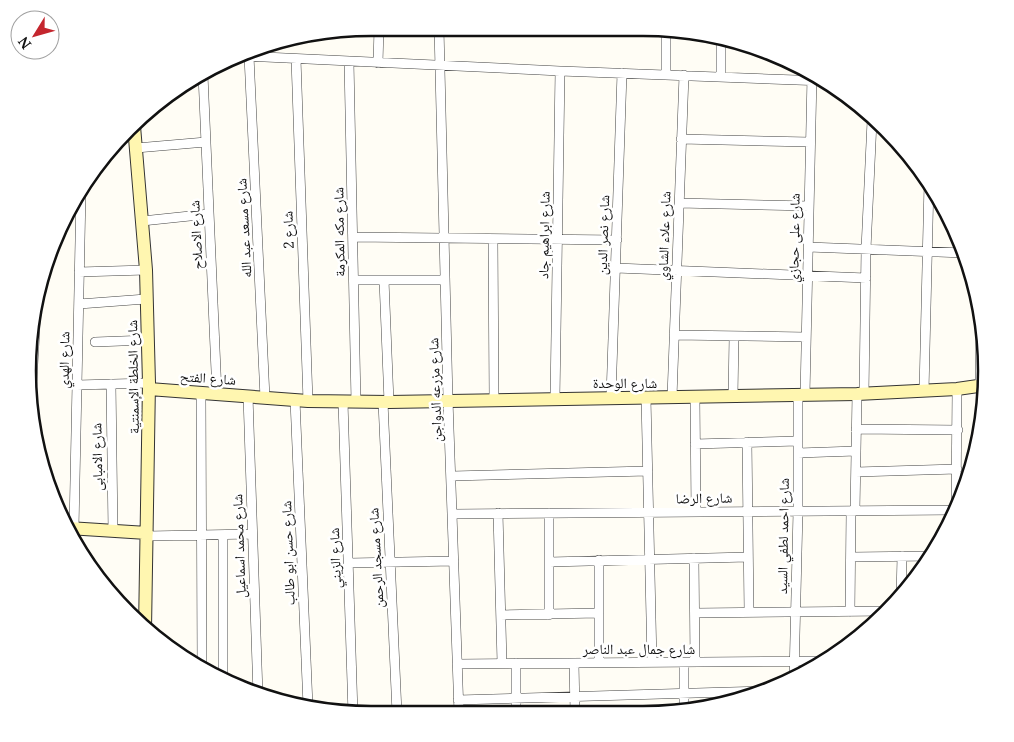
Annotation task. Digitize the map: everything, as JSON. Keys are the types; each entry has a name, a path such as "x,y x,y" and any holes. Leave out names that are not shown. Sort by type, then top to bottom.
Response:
{"street":[{"path":"378,63 379,36"},
{"name":"شارع مزرعه الدواجن","path":"439,36 448,400 458,706"},
{"path":"666,37 666,75"},
{"path":"721,46 721,77"},
{"path":"257,57 684,76 804,78"},
{"name":"شارع 2","path":"296,59 302,400"},
{"name":"شارع مسعد عبد الله","path":"247,60 265,398"},
{"name":"شارع مكه المكرمة","path":"349,62 354,280 349,402"},
{"name":"شارع ابراهيم جاد","path":"554,399 560,71"},
{"name":"شارع نصر الدين","path":"611,398 622,73"},
{"name":"شارع علاء الشاوي","path":"672,397 684,76"},
{"name":"شارع الاصلاح","path":"203,81 217,394"},
{"name":"شارع على حجازي","path":"801,396 806,337 812,82"},
{"path":"850,612 856,429 860,394 872,126"},
{"name":"شارع الخلطة الإسمنتية","path":"135,133 146,270 148,340 145,619"},
{"path":"681,138 810,142"},
{"path":"136,148 206,142"},
{"path":"924,390 929,197"},
{"path":"679,203 809,206"},
{"name":"شارع الهدي","path":"71,520 77,385 81,205"},
{"path":"142,221 209,214"},
{"path":"353,237 617,240"},
{"path":"493,239 494,400"},
{"path":"808,247 956,253"},
{"path":"616,268 866,278"},
{"path":"79,272 146,270"},
{"path":"354,280 445,280"},
{"name":"شارع مسجد الرحمن","path":"384,280 390,562 397,706"},
{"path":"79,304 146,298"},
{"path":"674,335 806,337"},
{"path":"733,396 734,336"},
{"path":"95,342 148,340"},
{"name":"شارع الامبابى","path":"111,384 112,531"},
{"path":"77,385 149,386"},
{"name":"شارع الفتح","path":"149,386 201,393 265,398"},
{"name":"شارع الوحدة","path":"265,398 386,402 801,396 957,389 977,386"},
{"path":"957,389 957,488"},
{"path":"201,393 202,660"},
{"name":"شارع محمد اسماعيل","path":"248,396 258,686"},
{"name":"شارع احمد لطفي السيد","path":"794,669 798,441 801,396"},
{"path":"695,397 696,512"},
{"path":"646,398 652,662"},
{"name":"شارع حسن ابو طالب","path":"302,400 308,699"},
{"name":"شارع الزيني","path":"349,402 353,705"},
{"path":"856,429 958,430"},
{"path":"695,444 798,441"},
{"path":"747,442 749,612"},
{"path":"798,452 856,451"},
{"path":"856,472 957,469"},
{"path":"452,476 648,472"},
{"name":"شارع الرضا","path":"453,514 947,509"},
{"path":"549,513 549,614"},
{"path":"498,514 502,663"},
{"path":"76,528 147,534 252,534"},
{"path":"223,534 223,671"},
{"path":"901,584 902,556"},
{"path":"851,557 922,556"},
{"path":"549,562 748,557"},
{"path":"694,558 695,662"},
{"path":"599,560 599,663"},
{"path":"350,563 454,561"},
{"path":"695,613 877,611"},
{"path":"501,616 599,614"},
{"name":"شارع جمال عبد الناصر","path":"457,664 809,661"},
{"path":"516,663 516,706"},
{"path":"574,663 575,706"},
{"path":"684,663 684,703"},
{"path":"458,700 741,691"}]}
